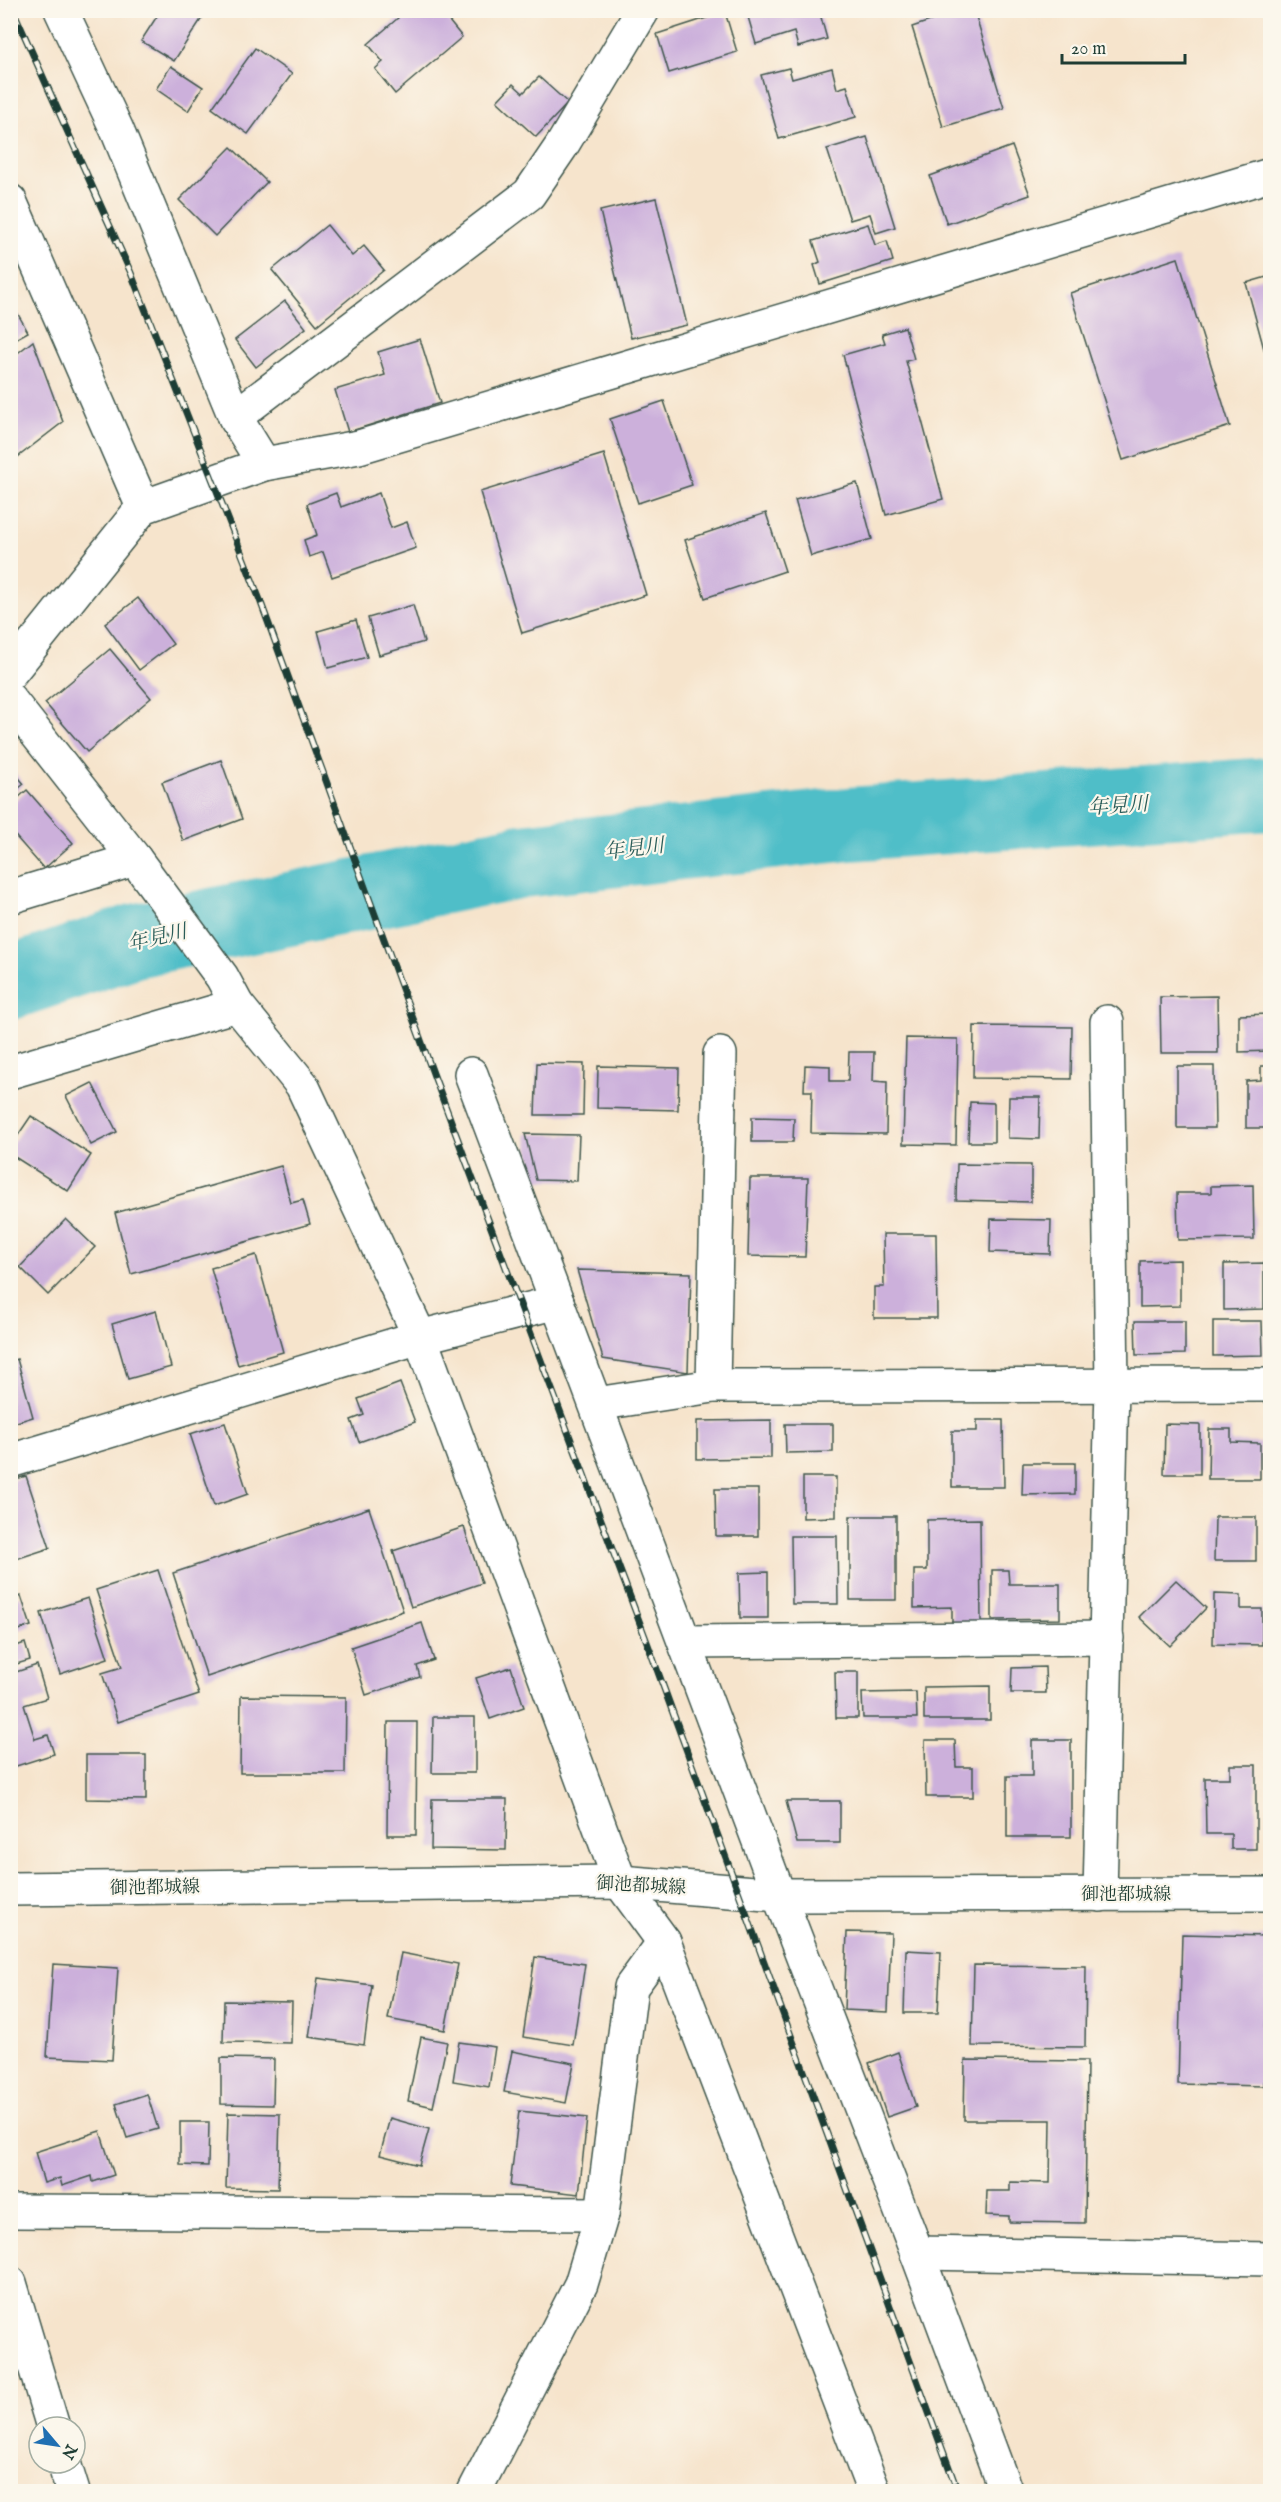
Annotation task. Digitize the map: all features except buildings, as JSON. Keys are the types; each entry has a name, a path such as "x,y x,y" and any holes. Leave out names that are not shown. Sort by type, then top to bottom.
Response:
{"street":[{"path":"61,10 117,130 235,417 264,464"},
{"path":"235,417 529,194 561,147 643,10"},
{"path":"10,673 143,507 264,464 359,447 1270,175"},
{"path":"10,201 143,507"},
{"path":"10,700 135,859 230,991 302,1085 420,1337 620,1882 664,1942 874,2492"},
{"path":"10,897 135,859"},
{"path":"10,1072 230,991"},
{"path":"1100,1894 1112,1386 1107,1022"},
{"path":"713,1386 720,1054"},
{"path":"471,1074 1006,2492"},
{"path":"10,1461 420,1337 557,1302"},
{"path":"596,1404 713,1386 1270,1385"},
{"path":"685,1642 1107,1638"},
{"name":"御池都城線","path":"10,1889 620,1882 779,1895 1270,1894"},
{"path":"474,2492 581,2284 602,2214 631,1987 664,1942"},
{"path":"10,2211 602,2214"},
{"path":"917,2253 1270,2259"},
{"path":"10,2283 49,2415"},
{"path":"67,2475 72,2492"}],"waterway":[{"name":"年見川","path":"10,983 134,941 522,861 850,824 1270,794"}],"railway":[{"path":"13,10 131,273 260,600 434,1076 647,1642 958,2492"}]}
